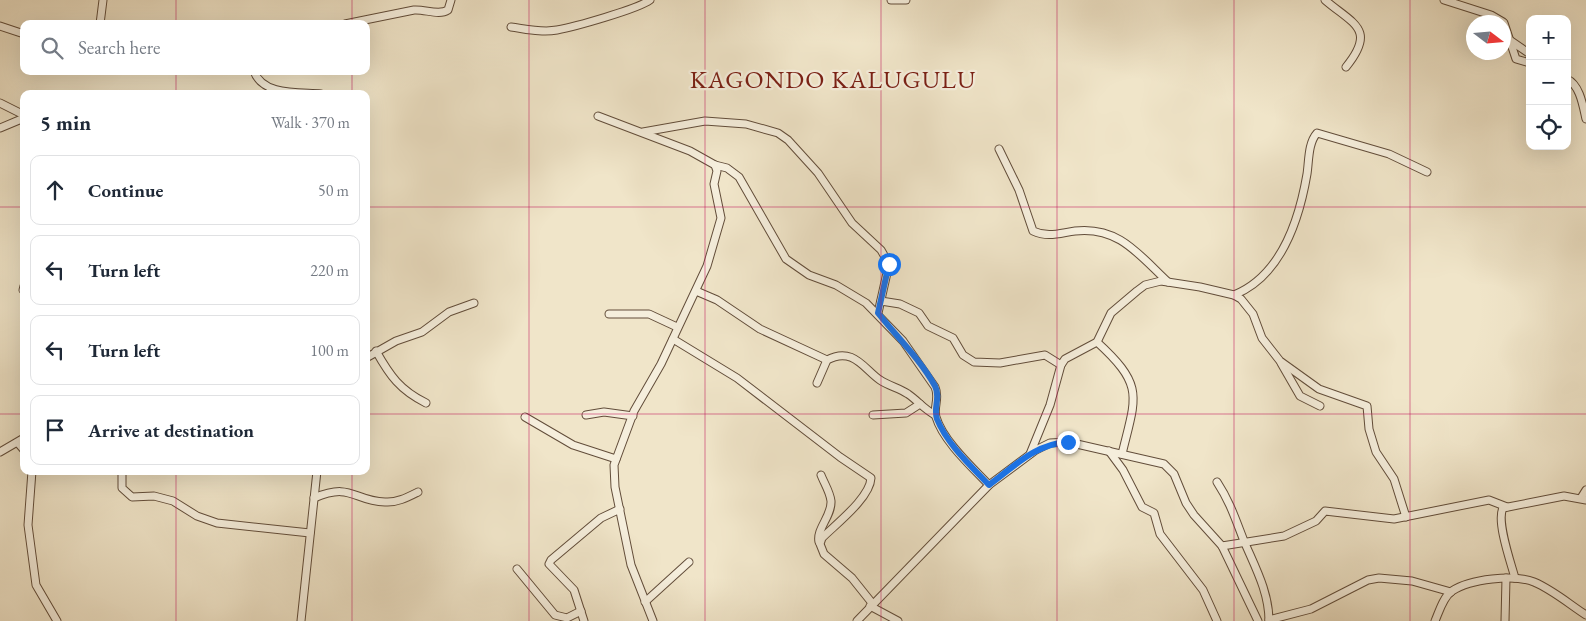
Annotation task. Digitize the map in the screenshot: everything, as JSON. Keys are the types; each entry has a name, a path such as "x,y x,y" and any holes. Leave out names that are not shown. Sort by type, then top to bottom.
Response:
{"street":[{"path":"100,20 103,0"},
{"path":"365,20 414,10 443,13 448,10 451,0"},
{"path":"511,27 532,30 556,30 623,12 650,0"},
{"path":"891,0 906,0"},
{"path":"1325,0 1355,25 1360,34 1358,52 1346,67"},
{"path":"1444,0 1488,15"},
{"path":"0,26 20,33"},
{"path":"1511,42 1526,51"},
{"path":"1511,44 1516,59 1526,62"},
{"path":"257,75 262,83 274,89 283,90"},
{"path":"1571,82 1575,85 1578,95 1583,100 1586,119"},
{"path":"0,103 20,115"},
{"path":"598,116 690,151 715,165 726,168 739,177 786,259 809,275 851,293 878,313 903,342 935,387 938,400 936,414"},
{"path":"0,128 20,119"},
{"path":"640,133 705,121 725,122 760,128 778,133 788,140 827,183 857,229 882,250 888,258 889,264 878,313"},
{"path":"1234,294 1258,281 1284,249 1294,226 1313,139 1318,133 1389,154 1427,172"},
{"path":"999,149 1019,190 1033,231 1051,236 1085,230 1117,237 1127,242 1168,282"},
{"path":"653,621 631,565 615,487 614,465 633,416 707,266 720,218 714,184 717,171 715,165"},
{"path":"1030,454 1052,400 1061,366 1073,353 1097,342 1111,313 1145,286 1168,282 1234,294 1247,305 1262,338 1280,361 1300,396 1320,406"},
{"path":"696,291 716,300 760,329 827,360 838,356 861,362 877,378 910,395 936,414 951,442 989,485"},
{"path":"881,301 900,304 919,313 928,326 953,338 963,355 974,362 1000,363 1044,355 1061,366"},
{"path":"370,355 422,332 449,312 474,304"},
{"path":"609,314 649,314 677,327"},
{"path":"672,338 737,378 840,457 871,478 868,488 858,501 822,538 820,544"},
{"path":"1097,342 1121,365 1134,391 1122,454"},
{"path":"376,351 401,387 426,404"},
{"path":"817,382 827,360"},
{"path":"1280,361 1319,389 1367,406 1369,429 1376,452 1394,479 1406,517"},
{"path":"874,415 906,413 920,404"},
{"path":"586,415 604,412 633,416"},
{"path":"525,417 573,445 616,460"},
{"path":"0,452 20,442"},
{"path":"857,621 989,485 1030,454 1050,443 1068,442 1164,464 1174,474 1186,503 1194,515 1222,546 1258,621"},
{"path":"1108,451 1123,470 1142,507 1154,513 1163,539 1203,590 1217,621"},
{"path":"32,475 28,525 36,585 57,621"},
{"path":"122,475 122,488 132,497 154,496 173,501 197,516 217,523 310,533"},
{"path":"301,621 317,475"},
{"path":"821,475 831,500 828,515 819,535 824,554 852,578 871,605 898,621"},
{"path":"1217,482 1234,510 1261,579 1269,620 1311,608 1368,580 1379,578 1412,580 1451,592"},
{"path":"1515,578 1500,514 1503,508 1564,496 1583,499 1586,490"},
{"path":"314,498 338,491 353,493 384,502 396,501 418,492"},
{"path":"1222,546 1284,536 1316,521 1325,511 1386,519 1406,517 1489,500 1506,507"},
{"path":"584,621 574,590 552,569 551,560 601,518 620,509"},
{"path":"646,602 688,562"},
{"path":"517,569 555,615 567,618 581,611"},
{"path":"1505,621 1506,578"},
{"path":"1435,621 1451,592 1469,584 1506,578 1532,582 1545,588 1586,615"}],"district":[{"name":"KAGONDO KALUGULU","path":"833,79"}],"route":[{"path":"889,264 878,313 903,342 935,387 938,393 936,414 942,429 965,459 989,485 1036,450 1050,443 1068,442"}]}
